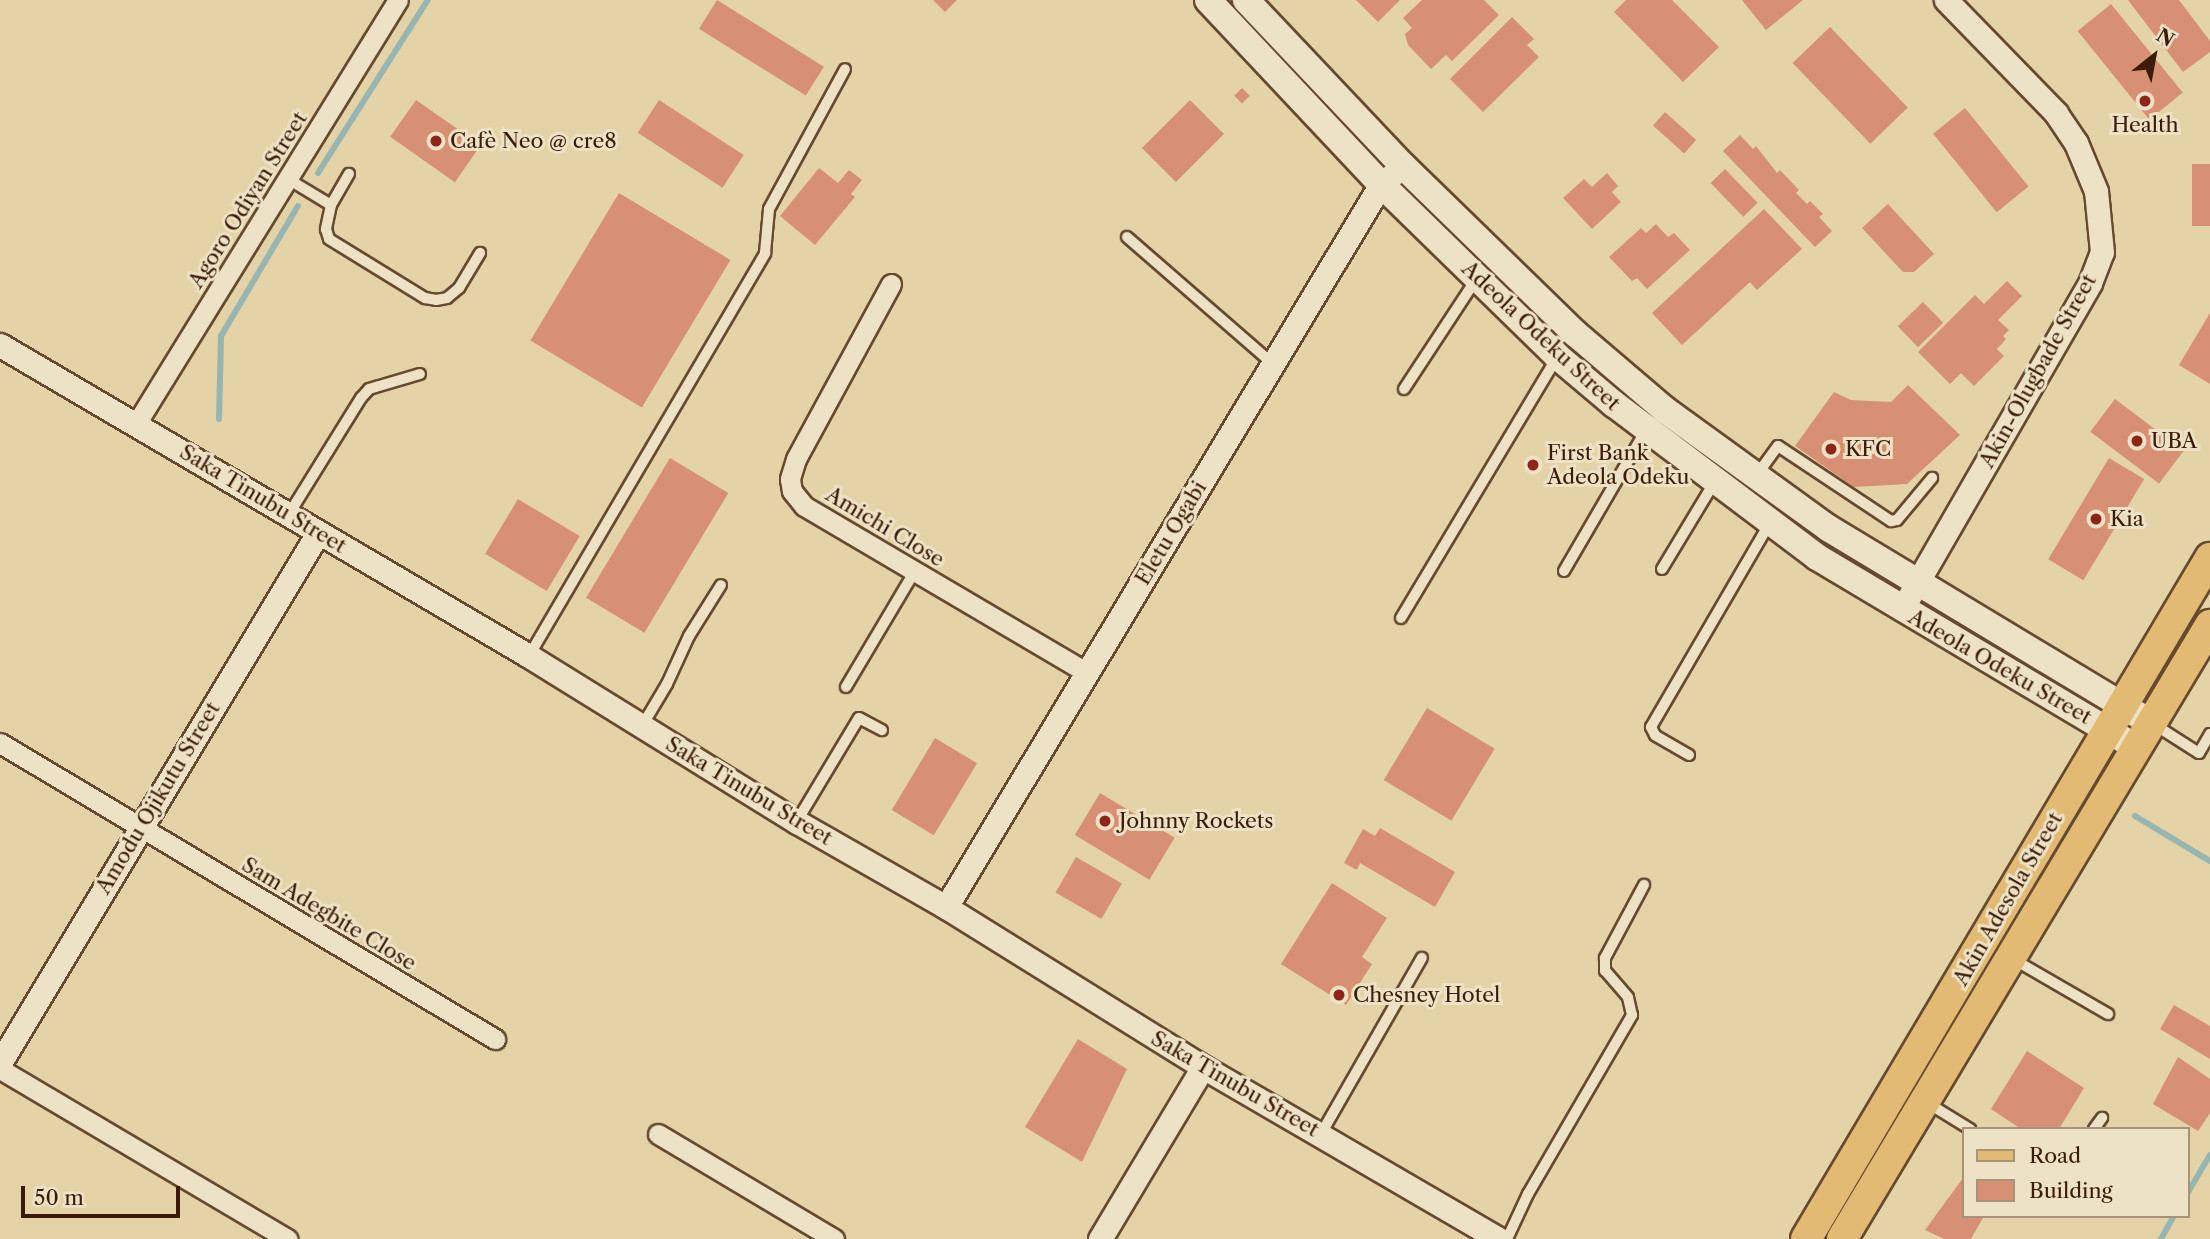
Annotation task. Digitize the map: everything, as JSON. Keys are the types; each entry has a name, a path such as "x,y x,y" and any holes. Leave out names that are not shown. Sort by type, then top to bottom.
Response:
{"main road":[{"name":"Adeola Odeku Street","path":"1208,0 1249,19 1576,334 1665,410 1828,528 1918,583 2144,735"},
{"name":"Adeola Odeku Street","path":"1249,19 1381,184 1557,356 1646,430 1769,524 1902,609 2114,717"},
{"name":"Akin Adesola Street","path":"1806,1239 2210,558"},
{"name":"Akin Adesola Street","path":"1842,1239 2210,625"}],"street":[{"name":"Agoro Odiyan Street","path":"136,424 398,0"},
{"name":"Akin-Olugbade Street","path":"1902,609 2090,283 2102,251 2096,191 2076,144 2056,113 1946,0"},
{"name":"Eletu Ogabi","path":"946,907 1381,184 1402,166"},
{"name":"Amichi Close","path":"891,284 796,459 790,479 792,491 804,506 1087,673"},
{"name":"Saka Tinubu Street","path":"0,345 529,656 797,822 946,907 1203,1067 1498,1239"},
{"name":"Amodu Ojikutu Street","path":"0,1063 318,533"},
{"name":"Sam Adegbite Close","path":"0,743 495,1040"},
{"path":"1100,1239 1203,1067"},
{"path":"0,1069 287,1239"},
{"path":"658,1134 834,1239"}],"lane":[{"path":"529,656 765,253 769,209 845,69"},
{"path":"349,174 331,205 326,229 329,239 425,298 447,298 459,288 480,253"},
{"path":"288,179 331,205"},
{"path":"1127,237 1273,364"},
{"path":"1404,389 1477,278"},
{"path":"1401,618 1557,356"},
{"path":"289,514 369,389 420,374"},
{"path":"1564,571 1646,430"},
{"path":"1756,477 1778,446 1891,521 1897,520 1932,478"},
{"path":"1662,569 1715,481"},
{"path":"1689,755 1655,735 1651,727 1769,524"},
{"path":"846,687 915,571"},
{"path":"642,726 667,684 689,636 721,585"},
{"path":"797,822 859,718 882,730"},
{"path":"2144,735 2199,753 2210,734"},
{"path":"1507,1239 1528,1194 1632,1015 1628,996 1605,971 1605,958 1644,885"},
{"path":"2009,957 2108,1014"},
{"path":"1321,1134 1422,958"},
{"path":"1925,1102 1967,1127"},
{"path":"2095,1127 2102,1118"}],"building":[{"path":"717,0 824,67 806,96 699,29"},
{"path":"933,0 957,0 945,12"},
{"path":"1356,0 1400,0 1378,22"},
{"path":"1422,0 1484,0 1499,15 1452,61 1446,55 1431,69 1408,45 1405,34 1412,28 1403,18"},
{"path":"1626,0 1672,0 1719,47 1683,82 1614,12"},
{"path":"1742,0 1803,0 1766,30"},
{"path":"2128,0 2179,0 2210,41 2210,52 2183,72"},
{"path":"2111,4 2183,93 2149,120 2078,31"},
{"path":"1512,17 1534,39 1527,45 1539,57 1483,112 1450,79"},
{"path":"1830,27 1908,108 1870,144 1793,63"},
{"path":"1242,88 1250,96 1242,104 1234,96"},
{"name":"Cafè Neo @ cre8","path":"416,100 481,145 455,182 390,137"},
{"path":"659,100 744,155 722,188 638,133"},
{"path":"1190,100 1224,134 1176,182 1142,148"},
{"path":"1965,108 2029,186 1997,212 1933,134"},
{"path":"1665,112 1696,140 1684,153 1653,125"},
{"path":"1740,135 1753,149 1756,146 1777,173 1780,170 1799,190 1796,193 1807,204 1810,201 1823,214 1819,217 1832,231 1815,247 1723,151"},
{"path":"2192,164 2210,164 2210,226 2192,226"},
{"path":"819,168 838,183 849,170 862,180 851,194 855,197 815,245 780,216"},
{"path":"1725,169 1758,203 1743,217 1711,183"},
{"path":"1607,173 1618,186 1612,192 1621,202 1592,229 1563,198 1584,179 1592,187"},
{"path":"619,193 730,260 642,407 530,340"},
{"path":"1888,204 1934,254 1914,272 1903,272 1862,228"},
{"path":"1764,209 1802,249 1757,290 1750,282 1682,345 1652,313"},
{"path":"1656,224 1668,237 1674,233 1690,250 1647,289 1637,278 1632,281 1609,257 1641,228 1646,233"},
{"path":"2007,281 2022,296 1998,320 2009,330 2003,336 2006,339 1997,349 2004,356 1974,386 1961,373 1950,384 1918,352 1975,295 1984,304"},
{"path":"1923,302 1943,323 1918,347 1898,326"},
{"path":"2210,313 2210,384 2179,365"},
{"path":"1908,385 1960,435 1907,484 1854,487 1795,446 1834,392 1851,400 1891,402"},
{"name":"UBA","path":"2115,399 2184,451 2159,484 2090,432"},
{"path":"670,458 728,493 644,633 586,598"},
{"name":"Kia","path":"2109,458 2144,479 2083,580 2048,559"},
{"path":"518,499 580,536 547,591 485,554"},
{"path":"1427,708 1495,749 1451,821 1384,780"},
{"path":"935,738 977,763 934,835 892,810"},
{"path":"1100,793 1175,838 1149,880 1075,835"},
{"path":"1380,828 1455,872 1435,907 1360,863 1357,870 1344,863 1363,829 1375,836"},
{"path":"1076,857 1122,883 1101,919 1056,893"},
{"path":"1332,883 1387,918 1362,957 1372,964 1346,1005 1281,964"},
{"path":"2174,1005 2210,1026 2210,1059 2160,1029"},
{"path":"1078,1039 1127,1069 1082,1162 1025,1127"},
{"path":"2027,1051 2084,1088 2060,1127 2018,1127 1991,1109"},
{"path":"2178,1057 2210,1079 2210,1113 2198,1131 2153,1104"},
{"path":"1962,1179 1962,1218 1983,1218 1971,1239 1944,1239 1925,1230"}],"waterway":[{"path":"318,173 428,0"},
{"path":"219,419 221,336 298,206"},
{"path":"2135,816 2210,861"},
{"path":"2189,1191 2210,1155"},
{"path":"2161,1239 2173,1218"}],"place":[{"name":"Health","path":"2145,101"},
{"name":"Cafè Neo @ cre8","path":"436,141"},
{"name":"UBA","path":"2137,441"},
{"name":"KFC","path":"1831,449"},
{"name":"First Bank Adeola Odeku","path":"1533,465"},
{"name":"Kia","path":"2096,519"},
{"name":"Johnny Rockets","path":"1105,821"},
{"name":"Chesney Hotel","path":"1339,995"}]}
